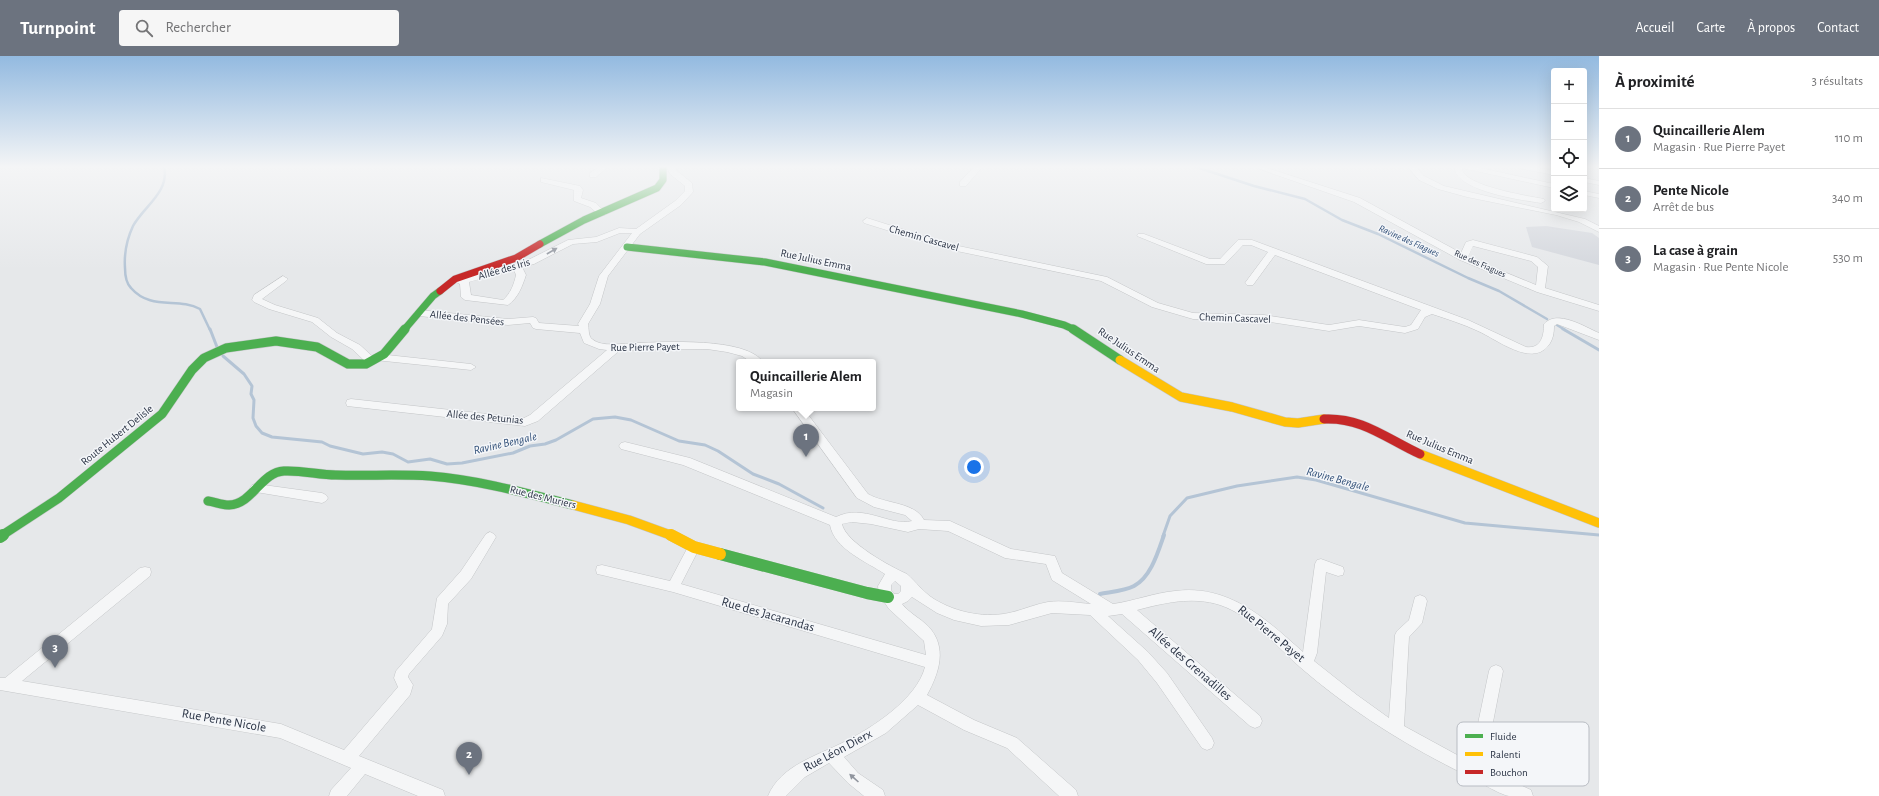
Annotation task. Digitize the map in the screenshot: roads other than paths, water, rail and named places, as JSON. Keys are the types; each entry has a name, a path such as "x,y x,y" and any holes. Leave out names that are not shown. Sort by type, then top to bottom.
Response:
{"street":[{"path":"580,201 593,205 602,213"},
{"path":"374,359 384,354 441,288 516,258 584,220 629,201"},
{"path":"584,330 583,324 595,304 604,276 637,232 680,201"},
{"name":"Rue des Fiagues","path":"1358,201 1464,258 1540,290 1599,308"},
{"path":"1495,201 1568,215 1592,224 1599,229"},
{"path":"1541,201 1543,211"},
{"name":"Chemin Cascavel","path":"867,220 947,246 1104,279 1155,305 1193,316 1221,318 1264,318 1329,328 1368,324 1405,330 1413,329 1424,311 1432,311"},
{"name":"Allée des Iris","path":"458,280 531,262 571,242 596,239 621,230 631,230 637,232"},
{"path":"1141,236 1209,262 1222,262 1241,242 1252,243 1490,333 1526,350 1536,350 1545,344 1550,334 1549,324 1556,320 1599,336"},
{"path":"1464,258 1469,244 1473,243 1534,259 1543,266 1540,290"},
{"name":"Rue Julius Emma","path":"627,247 765,262 1022,314 1064,325 1078,331 1111,354 1181,397 1232,407 1285,422 1298,423 1331,418 1359,422 1415,452 1599,523"},
{"path":"1250,283 1273,251"},
{"path":"458,280 465,284 466,297 468,298 505,303 513,296 519,283 521,274 516,266"},
{"path":"283,279 258,297 257,300 272,307 315,320 334,335 374,359 470,367"},
{"name":"Allée des Pensées","path":"419,313 508,322 527,319 533,320 536,326 584,330"},
{"name":"Rue Pierre Payet","path":"584,330 588,341 603,347 684,346 726,348 745,352 754,359"},
{"name":"Route Hubert Delisle","path":"0,537 59,498 162,414 192,370 204,358 226,348 276,342 317,348 348,364 366,364 374,359"},
{"name":"Allée des Petunias","path":"351,403 525,422 534,418 617,347"},
{"path":"799,411 861,495 876,503 913,514 918,518 918,524"},
{"path":"625,446 686,461 836,522 844,518 860,517 901,526 914,526 918,524 950,526 1008,554 1051,560 1057,576 1110,610"},
{"name":"Rue des Muriers","path":"208,501 228,505 239,503 269,476 282,470 333,475 390,474 445,478 504,488 586,508 666,533 694,547 819,581 896,591"},
{"path":"256,488 322,498"},
{"name":"Rue Pierre Payet","path":"836,522 836,530 840,535 876,563 892,570 896,591 955,615 982,620 1010,618 1050,608 1110,610 1170,596 1188,594 1216,598 1233,604 1245,611 1306,663 1364,709 1396,730 1457,762"},
{"path":"348,758 405,690 406,685 401,678 401,674 437,632 440,624 442,602 466,574 490,537"},
{"path":"673,587 694,547"},
{"path":"876,563 896,591"},
{"path":"1306,663 1310,653 1320,564 1338,571"},
{"name":"Rue des Jacarandas","path":"602,570 673,587 933,663"},
{"path":"3,684 144,572"},
{"name":"Rue Léon Dierx","path":"776,796 793,777 810,765 833,756 855,744 898,716 917,697 927,682 933,663 934,653 930,639 921,627 895,606 896,591"},
{"path":"1396,730 1402,635 1415,623 1420,601"},
{"name":"Allée des Grenadilles","path":"1124,607 1255,721"},
{"path":"1092,609 1143,656 1162,678 1207,742"},
{"path":"1486,722 1496,671"},
{"name":"Rue Pente Nicole","path":"3,684 281,731 437,796"},
{"path":"917,697 969,725 1012,743 1070,796"},
{"path":"833,756 853,778 877,796"},
{"path":"337,796 364,765"},
{"name":"Rue Pierre Payet","path":"1505,786 1525,796"}],"waterway":[{"name":"Ravine Bengale","path":"153,201 133,226 129,236 125,257 125,271 128,284 139,295 147,299 156,302 183,304 200,309 210,330"},
{"name":"Ravine des Fiagues","path":"1308,201 1342,220 1378,234 1468,278 1499,291 1547,319"},
{"name":"Ravine des Fiagues","path":"1557,325 1565,330"},
{"name":"Ravine Bengale","path":"210,329 217,347"},
{"name":"Ravine des Fiagues","path":"1563,329 1599,350"},
{"name":"Ravine Bengale","path":"223,356 244,374 252,386 251,394 254,400 253,418 256,426 262,433 272,437 322,442 330,446 363,454 382,452 393,454 408,462 430,459 447,464 462,463 513,453 530,446 545,444 556,440 593,419 615,417 631,420 679,441 705,445 718,451 753,474 779,484 823,508"},
{"name":"Ravine Bengale","path":"1163,536 1170,516 1187,498 1237,486 1297,477 1316,480 1465,523 1599,535"},
{"name":"Ravine Bengale","path":"1100,594 1126,589 1140,582 1153,564 1164,535"}],"place":[{"name":"Quincaillerie Alem","path":"806,457"},
{"name":"La case à grain","path":"55,668"},
{"name":"Pente Nicole","path":"469,775"}]}
